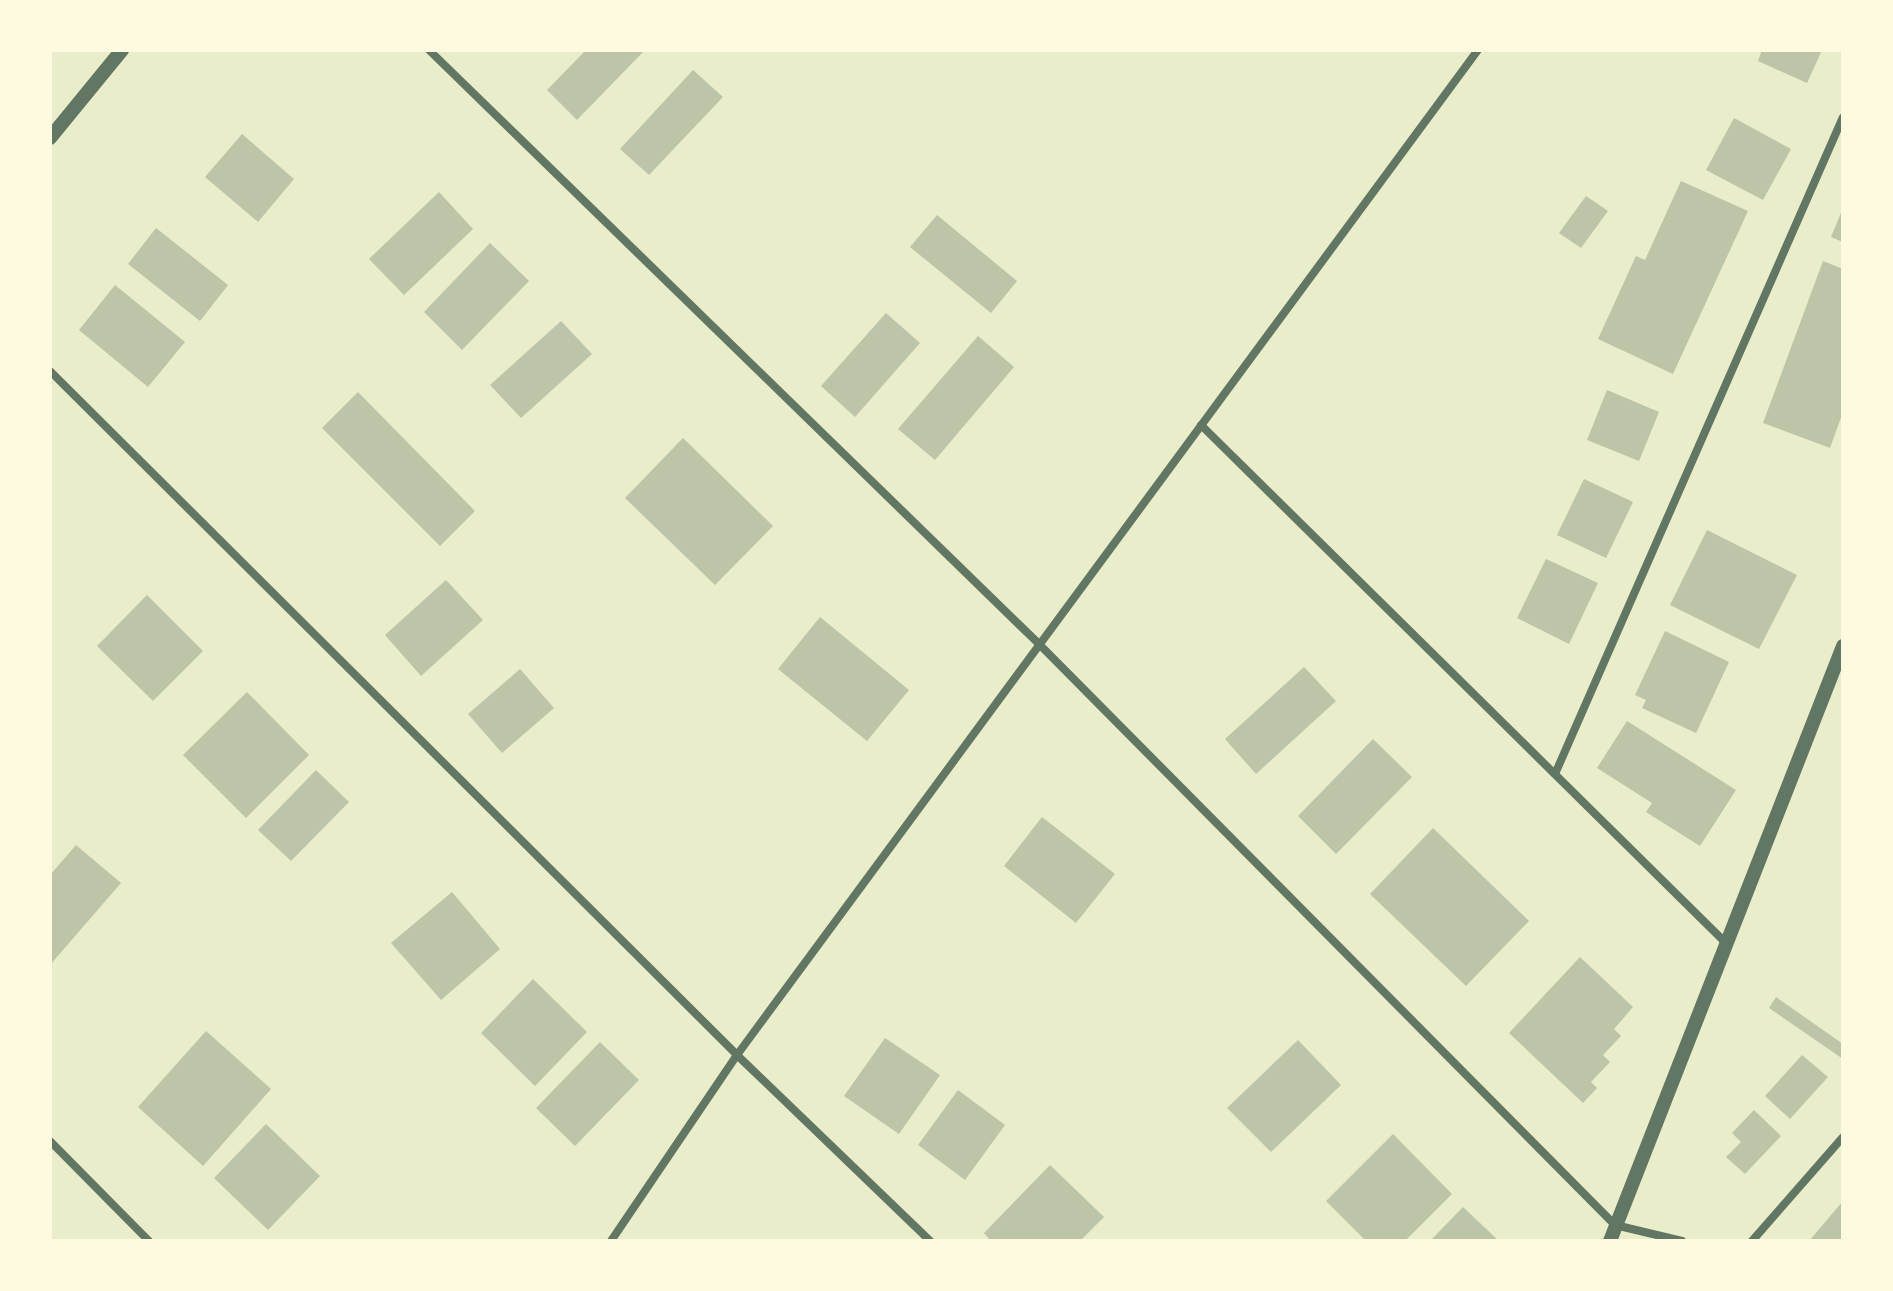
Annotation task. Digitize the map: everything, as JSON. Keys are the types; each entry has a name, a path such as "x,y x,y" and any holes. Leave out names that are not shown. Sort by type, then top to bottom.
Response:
{"street":[{"path":"50,138 122,50"},
{"path":"429,50 1039,644 1615,1225 1682,1241"},
{"path":"611,1241 737,1055 1478,50"},
{"path":"1555,774 1843,117"},
{"path":"50,371 737,1055 930,1241"},
{"path":"1201,425 1726,943"},
{"path":"1610,1241 1843,646"},
{"path":"1752,1241 1843,1137"},
{"path":"50,1141 149,1241"}],"building":[{"path":"586,50 645,50 577,120 547,90"},
{"path":"1762,50 1822,50 1807,83 1758,61"},
{"path":"693,70 723,97 649,175 620,149"},
{"path":"1734,118 1791,149 1763,200 1706,170"},
{"path":"242,134 294,179 258,222 205,177"},
{"path":"1681,181 1748,211 1673,374 1598,339 1636,256 1645,260"},
{"path":"439,192 473,229 404,295 369,259"},
{"path":"1586,196 1608,211 1581,248 1559,233"},
{"path":"1843,208 1843,242 1831,237"},
{"path":"937,215 1017,281 991,313 910,247"},
{"path":"156,228 228,285 200,321 128,264"},
{"path":"490,243 529,281 462,350 424,312"},
{"path":"1823,261 1843,269 1843,412 1830,448 1763,423"},
{"path":"115,285 185,342 148,387 79,330"},
{"path":"886,313 920,343 855,417 821,386"},
{"path":"561,321 592,354 521,418 490,385"},
{"path":"978,336 1014,367 935,460 898,429"},
{"path":"1607,390 1659,412 1639,461 1587,440"},
{"path":"358,392 475,511 440,546 322,428"},
{"path":"683,438 773,526 715,585 625,498"},
{"path":"1584,479 1633,502 1606,558 1557,535"},
{"path":"1707,530 1797,575 1759,649 1670,605"},
{"path":"1546,559 1598,583 1569,644 1517,618"},
{"path":"446,580 483,620 421,676 385,635"},
{"path":"147,595 203,651 153,701 97,646"},
{"path":"820,617 909,690 867,741 778,669"},
{"path":"1665,631 1729,662 1696,733 1642,708 1646,700 1635,695"},
{"path":"1304,667 1336,701 1256,774 1225,739"},
{"path":"520,669 554,708 502,753 468,714"},
{"path":"247,692 309,755 246,818 183,755"},
{"path":"1627,721 1736,790 1700,846 1646,812 1652,803 1597,768"},
{"path":"1373,739 1412,777 1336,854 1298,816"},
{"path":"316,770 349,802 291,861 258,830"},
{"path":"1042,817 1115,874 1076,923 1004,866"},
{"path":"1433,828 1529,921 1466,986 1370,894"},
{"path":"76,845 121,883 50,965 50,875"},
{"path":"452,892 500,949 441,1000 391,943"},
{"path":"1580,957 1633,1007 1614,1029 1621,1036 1603,1055 1610,1062 1591,1082 1597,1088 1583,1103 1509,1033"},
{"path":"533,979 587,1032 535,1086 481,1033"},
{"path":"1776,997 1843,1044 1843,1059 1769,1008"},
{"path":"206,1031 271,1089 203,1166 138,1107"},
{"path":"885,1038 940,1075 899,1134 844,1096"},
{"path":"1298,1040 1341,1085 1271,1152 1227,1108"},
{"path":"600,1042 639,1080 575,1146 536,1108"},
{"path":"1802,1055 1828,1077 1790,1119 1765,1096"},
{"path":"958,1090 1005,1125 965,1180 918,1145"},
{"path":"1754,1110 1781,1136 1745,1174 1726,1157 1741,1142 1732,1133"},
{"path":"266,1124 320,1176 268,1230 214,1178"},
{"path":"1393,1134 1452,1194 1405,1241 1366,1241 1326,1201"},
{"path":"1050,1165 1104,1217 1080,1241 991,1241 984,1233"},
{"path":"1843,1201 1843,1241 1809,1241"},
{"path":"1463,1207 1499,1241 1430,1241"}]}
